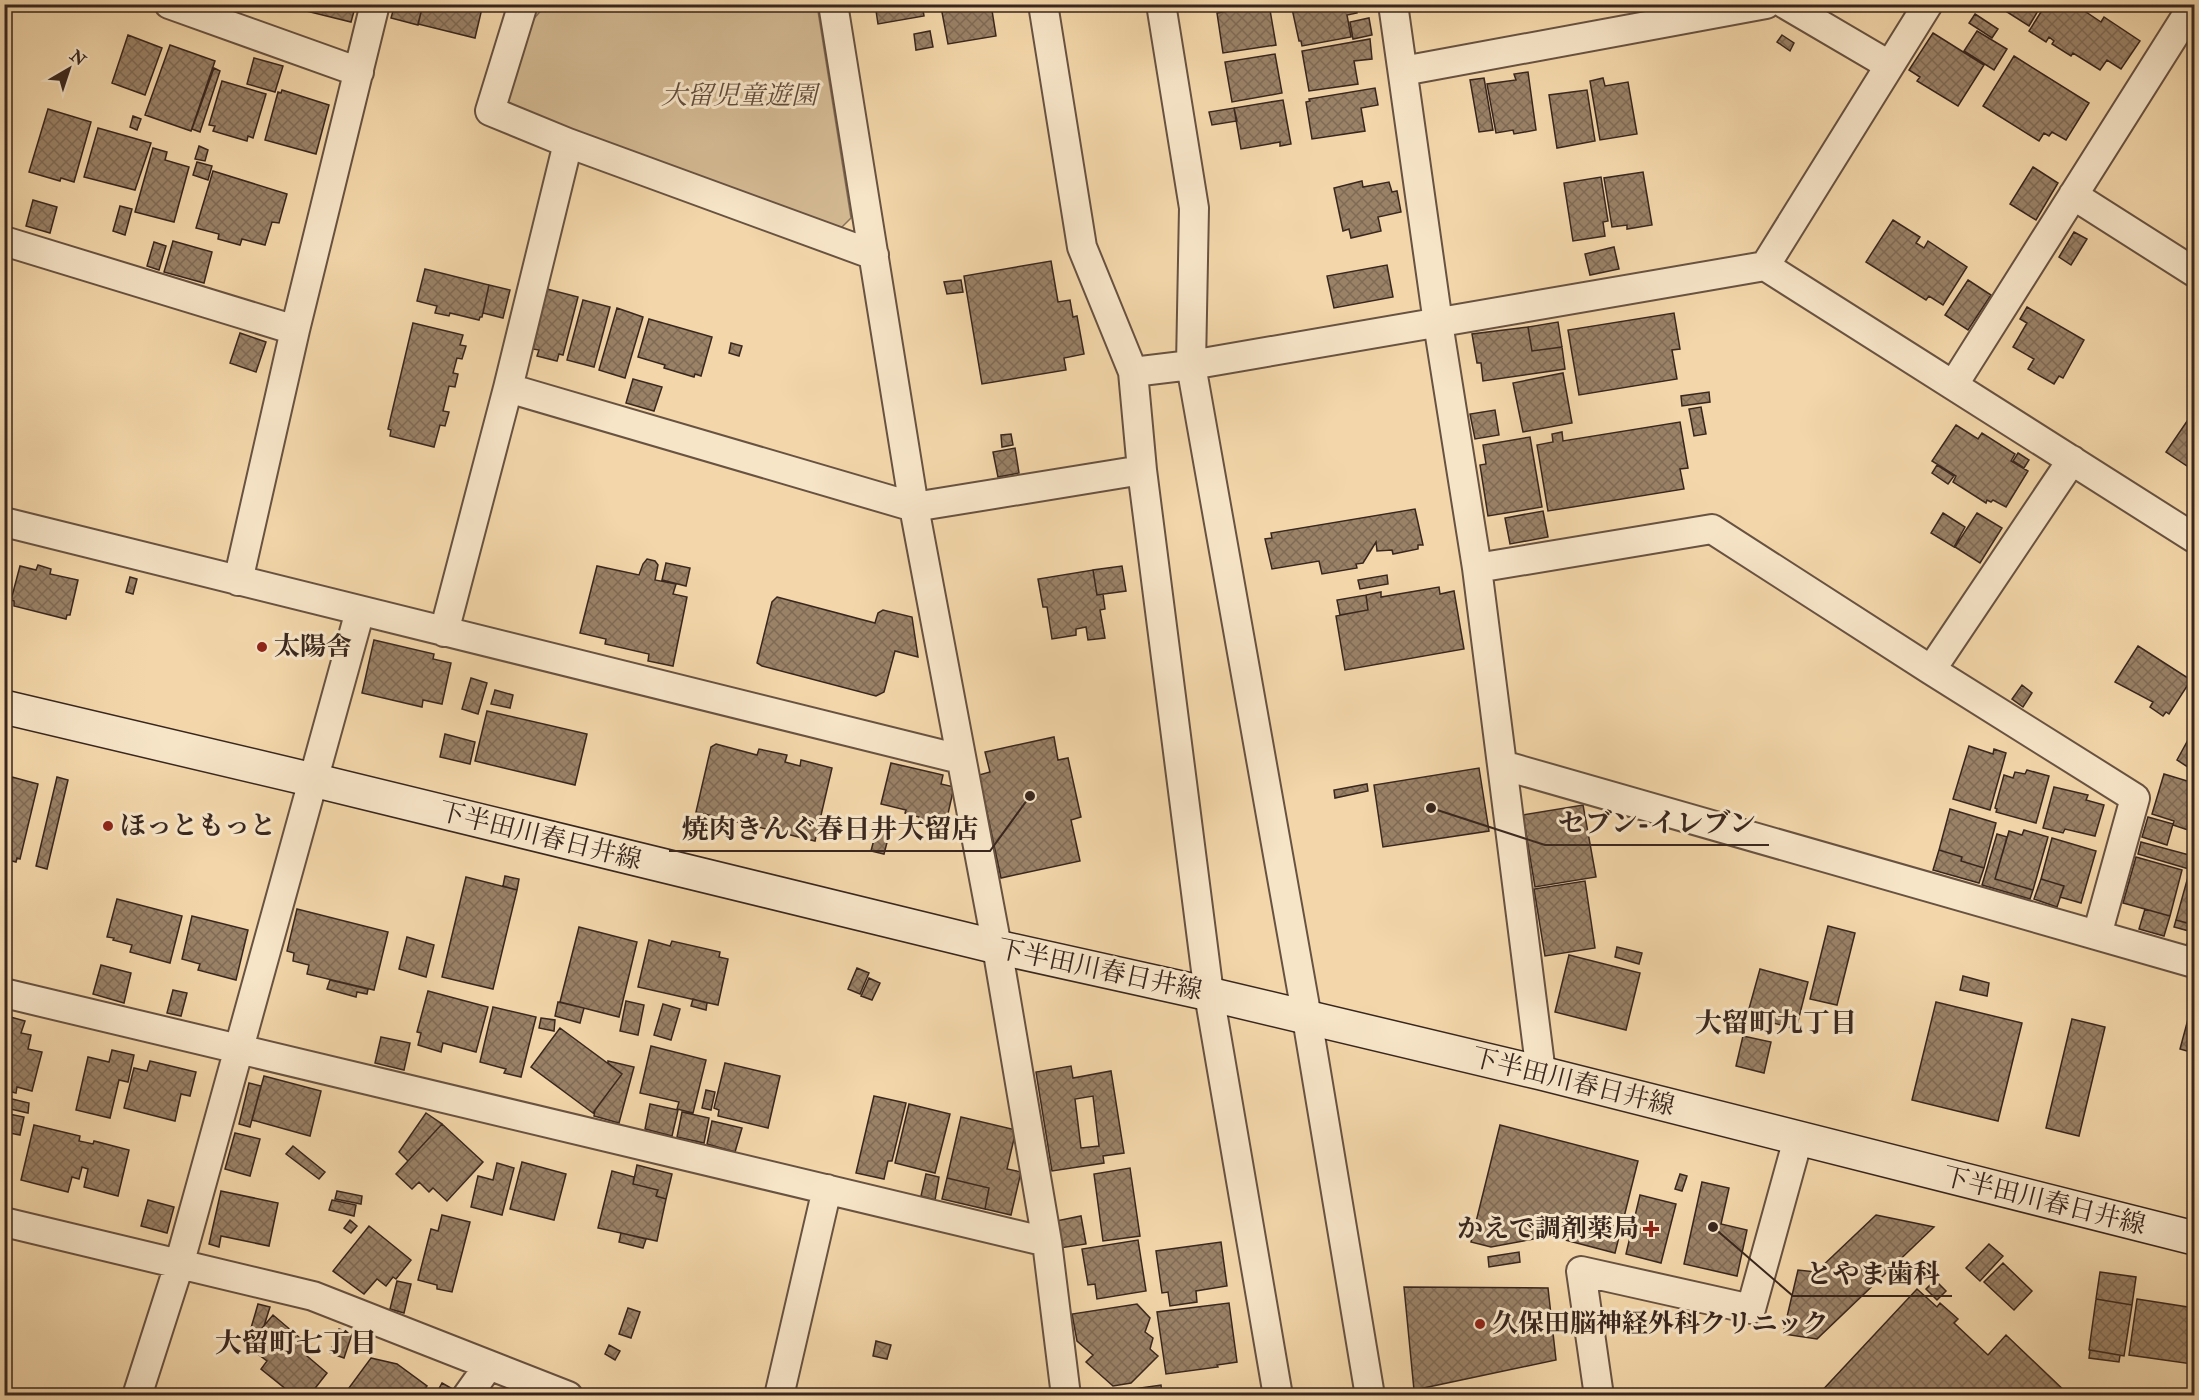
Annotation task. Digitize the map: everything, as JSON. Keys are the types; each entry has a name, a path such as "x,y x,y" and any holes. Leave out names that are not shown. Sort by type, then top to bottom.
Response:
{"main road":[{"name":"下半田川春日井線","path":"4,707 997,947 1209,994 1541,1073 2194,1238"}],"street":[{"path":"169,4 358,72"},
{"path":"238,581 295,330 375,4"},
{"path":"523,4 490,111 568,143 874,255"},
{"path":"833,4 914,507 997,947 1047,1242 1066,1395"},
{"path":"1043,4 1082,247 1133,372 1142,470 1209,994 1278,1395"},
{"path":"1161,4 1194,208 1191,365 1307,1018 1370,1395"},
{"path":"1393,4 1438,323 1477,568 1541,1073"},
{"path":"1403,71 1766,4"},
{"path":"1785,4 1890,65"},
{"path":"1765,266 1928,4"},
{"path":"1954,384 2073,195 2192,13"},
{"path":"444,632 508,388 568,143"},
{"path":"2073,195 2194,272"},
{"path":"4,241 295,330"},
{"path":"1133,372 1191,365 1765,266 2194,538"},
{"path":"508,388 914,507 1142,470"},
{"path":"1931,670 2072,460"},
{"path":"4,522 960,759"},
{"path":"1477,568 1712,529 2135,798 2097,935"},
{"path":"137,1395 179,1265 360,611"},
{"path":"1502,765 2194,963"},
{"path":"4,993 1047,1242"},
{"path":"1599,1395 1581,1271 1751,1309 1798,1139"},
{"path":"778,1395 827,1189"},
{"path":"4,1222 313,1296 568,1395"},
{"path":"467,1395 489,1365"}],"green space":[{"name":"大留児童遊園","path":"546,5 817,5 851,218 841,228 513,113 505,97 529,24"}],"building":[{"path":"307,4 356,4 351,22 306,11"},
{"path":"395,4 423,4 418,25 391,18"},
{"path":"423,4 483,4 475,38 418,24"},
{"path":"875,4 922,4 924,16 878,24"},
{"path":"954,4 991,4 996,36 948,44 941,7"},
{"path":"1269,4 1276,45 1223,53 1217,13"},
{"path":"1291,4 1355,4 1357,13 1347,15 1351,37 1302,46"},
{"path":"2006,4 2042,4 2029,26 2004,10 2008,5"},
{"path":"2046,4 2074,4 2101,22 2104,17 2140,41 2121,69 2107,60 2100,70 2073,53 2071,56 2052,44 2054,41 2049,37 2046,42 2029,31"},
{"path":"1975,14 1998,29 1992,38 1969,23"},
{"path":"1369,18 1372,35 1353,39 1350,22"},
{"path":"930,31 933,47 916,50 914,34"},
{"path":"1977,31 2007,49 1994,70 1964,51"},
{"path":"1933,33 1984,65 1958,106 1917,81 1920,77 1909,70"},
{"path":"128,35 162,48 145,95 112,83"},
{"path":"1782,35 1794,43 1790,51 1777,42"},
{"path":"1370,39 1372,59 1354,61 1358,84 1309,91 1302,51"},
{"path":"170,45 215,61 191,131 145,115"},
{"path":"1275,54 1282,93 1232,102 1225,62"},
{"path":"2014,56 2089,103 2066,140 2052,132 2049,136 2044,133 2039,141 1983,106"},
{"path":"254,58 283,66 275,92 247,84"},
{"path":"214,68 220,71 200,132 192,129"},
{"path":"1528,72 1536,130 1514,134 1513,130 1496,133 1487,84 1516,80 1514,74"},
{"path":"1484,78 1493,130 1479,132 1470,80"},
{"path":"1603,78 1605,86 1628,82 1637,134 1600,140 1590,81"},
{"path":"222,81 266,94 253,138 248,136 247,141 213,131 215,126 209,125"},
{"path":"1375,88 1378,105 1361,108 1365,131 1312,139 1306,102 1310,101 1309,99"},
{"path":"282,90 329,105 316,154 265,140 278,92 281,93"},
{"path":"1587,90 1595,141 1557,148 1549,95"},
{"path":"1283,100 1291,144 1280,146 1280,142 1241,149 1234,108"},
{"path":"1234,108 1237,121 1212,125 1209,112"},
{"path":"48,109 91,122 74,182 61,178 60,181 29,172"},
{"path":"133,116 141,119 137,130 130,127"},
{"path":"98,128 151,143 135,190 84,177"},
{"path":"199,146 208,150 205,161 195,159"},
{"path":"153,148 167,152 165,160 189,167 174,222 135,212"},
{"path":"197,162 212,166 208,180 193,175"},
{"path":"2033,167 2058,183 2036,220 2010,204"},
{"path":"213,171 287,194 279,223 272,222 265,245 242,239 240,245 218,239 219,234 196,228"},
{"path":"1643,172 1652,225 1627,229 1627,225 1612,227 1604,178"},
{"path":"1601,177 1608,221 1603,222 1605,236 1573,241 1564,183"},
{"path":"1362,181 1363,187 1389,182 1392,192 1397,191 1401,212 1378,217 1381,231 1351,238 1349,229 1343,231 1334,188"},
{"path":"33,200 57,207 50,233 26,226"},
{"path":"120,206 132,209 125,235 113,231"},
{"path":"1893,220 1920,237 1916,243 1924,248 1928,241 1967,267 1943,305 1929,296 1926,300 1866,262"},
{"path":"2074,232 2087,239 2071,265 2059,257"},
{"path":"173,241 212,252 204,283 164,272"},
{"path":"154,242 166,246 159,270 147,266"},
{"path":"1614,247 1619,269 1590,275 1585,254"},
{"path":"1051,261 1058,302 1070,300 1073,317 1077,316 1084,354 1064,358 1066,370 982,384 964,276"},
{"path":"1387,265 1393,297 1334,308 1327,276"},
{"path":"425,269 489,285 482,317 479,320 450,313 449,316 435,313 437,306 417,301"},
{"path":"961,280 963,292 947,294 944,282"},
{"path":"1968,280 1991,295 1968,330 1945,315"},
{"path":"489,285 510,290 503,318 483,313"},
{"path":"547,289 578,297 563,355 559,354 557,361 537,356 539,350 533,349"},
{"path":"583,300 610,307 594,367 567,360"},
{"path":"2027,307 2084,340 2063,378 2059,376 2054,384 2028,369 2034,359 2013,347 2027,323 2020,319"},
{"path":"617,308 643,317 625,378 599,370"},
{"path":"1674,313 1680,349 1672,350 1677,379 1579,395 1568,330"},
{"path":"649,319 712,337 701,376 695,374 694,377 664,368 665,365 638,357"},
{"path":"1558,322 1562,347 1532,351 1528,327"},
{"path":"413,323 463,335 460,345 466,346 462,359 457,358 453,373 458,374 455,387 449,386 443,411 449,412 445,426 440,425 434,447 390,436 391,430 388,429"},
{"path":"1528,327 1532,351 1562,347 1565,369 1483,381 1481,363 1477,363 1472,334"},
{"path":"240,333 266,342 256,372 230,363"},
{"path":"731,343 742,346 739,356 729,353"},
{"path":"1563,373 1572,423 1523,432 1513,383"},
{"path":"633,379 662,387 654,411 626,403"},
{"path":"1709,392 1710,402 1682,406 1681,396"},
{"path":"1701,407 1706,434 1694,436 1689,409"},
{"path":"1495,410 1499,435 1475,439 1470,414"},
{"path":"2194,411 2194,465 2190,462 2187,466 2166,452"},
{"path":"1680,422 1688,468 1680,469 1684,489 1548,511 1537,445 1553,442 1552,434 1562,432 1563,441"},
{"path":"1956,425 1978,439 1982,433 2015,454 2011,461 2028,471 2006,507 1993,500 1991,502 1987,500 1986,503 1953,482 1956,476 1932,461"},
{"path":"1011,434 1013,445 1002,447 1001,435"},
{"path":"1530,437 1542,507 1488,516 1480,465 1486,464 1483,445"},
{"path":"1015,448 1019,473 998,477 993,452"},
{"path":"2018,453 2029,460 2024,468 2013,461"},
{"path":"1937,465 1954,476 1948,484 1932,473"},
{"path":"1415,509 1423,545 1418,545 1418,549 1393,554 1392,550 1377,551 1376,542 1363,563 1356,564 1357,568 1322,574 1319,561 1272,569 1265,539 1272,538 1271,533"},
{"path":"1543,511 1548,537 1510,544 1505,518"},
{"path":"1943,513 1965,527 1954,547 1931,533"},
{"path":"1977,513 2002,528 1980,563 1955,547"},
{"path":"647,559 655,561 658,565 655,580 676,584 673,594 687,597 673,666 648,661 649,654 605,644 606,639 580,633 597,566 639,575"},
{"path":"666,563 690,568 686,586 662,580"},
{"path":"38,565 51,569 50,574 78,580 70,615 67,615 66,619 14,606 14,601 11,600 20,566 36,570"},
{"path":"1122,566 1126,591 1097,595 1093,570"},
{"path":"1093,570 1097,595 1103,594 1105,609 1100,610 1105,638 1088,640 1086,627 1076,629 1076,635 1052,639 1047,607 1043,607 1038,579"},
{"path":"1387,575 1388,584 1360,589 1358,580"},
{"path":"130,577 137,579 133,594 126,592"},
{"path":"1439,587 1440,594 1454,591 1464,649 1345,670 1336,616 1368,610 1366,595 1381,592 1381,597"},
{"path":"1366,595 1368,610 1340,615 1337,600"},
{"path":"777,597 875,623 878,613 883,610 912,617 918,657 895,651 884,692 876,696 762,666 757,663 772,602"},
{"path":"374,640 434,654 433,659 451,663 442,704 423,700 422,707 362,693"},
{"path":"2138,646 2191,680 2169,714 2166,712 2163,716 2150,707 2153,702 2115,682"},
{"path":"471,678 487,683 478,714 462,709"},
{"path":"2022,685 2032,693 2023,707 2012,699"},
{"path":"495,690 513,695 510,708 491,704"},
{"path":"487,711 587,734 575,785 475,761"},
{"path":"2194,729 2194,771 2177,760"},
{"path":"445,734 475,742 470,764 440,757"},
{"path":"1054,737 1058,760 1068,758 1081,817 1071,820 1080,861 1001,878 979,775 990,772 985,752"},
{"path":"716,744 757,755 759,749 787,755 785,762 800,766 801,760 832,768 815,841 696,812 711,747"},
{"path":"1969,746 1993,754 1994,749 2006,753 1990,810 1953,799"},
{"path":"891,763 943,775 941,784 954,787 945,827 919,820 919,817 905,813 906,810 881,804"},
{"path":"1479,768 1489,831 1383,847 1374,785"},
{"path":"2027,770 2049,776 2036,823 1996,812 1995,808 2004,775 2013,778 2015,772 2025,774"},
{"path":"2164,774 2194,783 2194,832 2173,825 2174,821 2152,814"},
{"path":"12,777 38,784 20,859 17,858 16,862 4,859 4,788 9,790"},
{"path":"57,777 68,780 47,869 36,866"},
{"path":"1367,784 1368,791 1335,798 1334,790"},
{"path":"2054,787 2088,795 2086,800 2104,805 2095,836 2065,829 2063,833 2043,828"},
{"path":"1583,805 1596,877 1535,887 1523,815"},
{"path":"1950,809 1996,823 1984,868 1961,861 1962,857 1939,850"},
{"path":"2148,817 2173,824 2167,845 2142,837"},
{"path":"878,824 891,827 884,854 871,851"},
{"path":"2024,830 2048,837 2033,890 1995,879 2009,831 2022,835"},
{"path":"1997,834 2007,837 1995,879 2033,890 2030,899 1982,885"},
{"path":"2052,838 2096,851 2081,903 2060,897 2064,886 2041,879"},
{"path":"2141,842 2193,856 2189,869 2138,854"},
{"path":"1939,850 1962,857 1961,861 1984,868 1979,883 1933,870"},
{"path":"2136,857 2182,870 2170,916 2123,903"},
{"path":"2189,873 2194,874 2194,925 2176,920"},
{"path":"505,876 519,879 517,890 503,886"},
{"path":"466,877 517,890 493,989 442,977"},
{"path":"2041,879 2064,886 2057,907 2034,899"},
{"path":"1585,881 1595,948 1545,956 1534,889"},
{"path":"117,899 182,916 170,963 130,952 132,945 107,937"},
{"path":"297,909 388,932 374,990 307,974 309,965 293,961 294,953 287,951"},
{"path":"2145,909 2170,916 2164,936 2139,929"},
{"path":"192,916 248,930 236,980 198,970 200,964 182,959"},
{"path":"2176,920 2191,924 2189,931 2174,927"},
{"path":"2194,925 2194,946 2187,944"},
{"path":"1828,926 1855,933 1837,1005 1810,999"},
{"path":"579,927 637,942 619,1017 560,1002"},
{"path":"407,937 434,945 426,977 399,969"},
{"path":"649,940 670,946 672,941 720,952 719,957 728,959 718,1005 638,987"},
{"path":"1617,947 1642,953 1639,964 1615,957"},
{"path":"1569,955 1640,973 1626,1030 1555,1012"},
{"path":"101,965 131,973 124,1003 93,994"},
{"path":"857,968 869,973 860,994 848,989"},
{"path":"1760,969 1808,982 1796,1029 1747,1016"},
{"path":"1963,976 1989,983 1987,996 1960,990"},
{"path":"869,978 880,983 872,1000 861,996"},
{"path":"330,980 368,989 367,994 357,992 356,997 327,989"},
{"path":"173,990 187,993 181,1016 167,1013"},
{"path":"428,991 488,1007 476,1052 443,1043 441,1052 418,1045 421,1033 417,1032"},
{"path":"693,999 707,1003 706,1010 691,1006"},
{"path":"626,1001 644,1005 638,1035 620,1031"},
{"path":"558,1002 584,1008 580,1023 555,1016"},
{"path":"1936,1002 2022,1023 1998,1121 1912,1100"},
{"path":"663,1004 680,1009 671,1040 654,1035"},
{"path":"493,1007 536,1017 521,1077 504,1073 506,1069 480,1062"},
{"path":"2191,1008 2194,1009 2194,1053 2180,1049"},
{"path":"7,1016 25,1021 21,1033 31,1035 28,1049 42,1052 32,1091 17,1087 16,1093 4,1090 4,1025"},
{"path":"1747,1016 1767,1021 1765,1030 1746,1025"},
{"path":"541,1018 555,1020 554,1031 539,1028"},
{"path":"2072,1019 2105,1027 2079,1136 2046,1128"},
{"path":"560,1028 622,1074 593,1113 531,1067"},
{"path":"1743,1036 1771,1042 1764,1073 1736,1066"},
{"path":"381,1037 410,1043 404,1070 375,1063"},
{"path":"651,1046 706,1060 693,1113 677,1109 679,1102 640,1093"},
{"path":"112,1050 134,1055 128,1082 119,1080 110,1118 76,1110 88,1057 109,1062"},
{"path":"150,1061 196,1072 190,1096 181,1094 175,1121 124,1108 134,1068 147,1071"},
{"path":"608,1061 634,1067 619,1123 594,1116 595,1110 622,1074"},
{"path":"725,1063 780,1076 768,1128 718,1116 719,1110 714,1108"},
{"path":"1071,1066 1073,1078 1111,1071 1124,1153 1103,1156 1104,1163 1052,1171 1036,1072","holes":["1093,1096 1099,1146 1081,1148 1075,1099"]},
{"path":"264,1076 321,1091 310,1136 252,1120"},
{"path":"249,1083 261,1086 250,1127 239,1124"},
{"path":"706,1090 715,1092 711,1110 702,1108"},
{"path":"874,1096 906,1103 892,1161 888,1161 884,1179 856,1173"},
{"path":"8,1098 29,1103 28,1113 6,1108"},
{"path":"650,1104 678,1110 672,1136 645,1129"},
{"path":"909,1104 950,1114 935,1173 895,1163"},
{"path":"682,1112 709,1118 704,1143 677,1137"},
{"path":"4,1113 24,1117 20,1135 10,1133 4,1156"},
{"path":"426,1113 442,1124 408,1161 399,1152"},
{"path":"961,1117 1016,1130 1007,1169 1021,1172 1011,1215 985,1209 989,1188 947,1178"},
{"path":"712,1121 742,1128 735,1152 707,1144"},
{"path":"442,1124 483,1162 447,1201 433,1188 429,1192 419,1182 412,1189 396,1174"},
{"path":"34,1125 80,1136 79,1141 93,1144 94,1141 129,1150 118,1196 84,1187 88,1169 82,1167 79,1179 72,1177 68,1192 21,1180"},
{"path":"1500,1125 1638,1161 1615,1253 1550,1236 1491,1247 1471,1242"},
{"path":"235,1133 260,1139 250,1176 225,1169"},
{"path":"293,1146 325,1172 319,1179 286,1154"},
{"path":"522,1162 566,1174 554,1220 510,1209"},
{"path":"497,1163 514,1168 502,1215 471,1207 478,1176 493,1180"},
{"path":"637,1165 672,1174 666,1199 656,1196 658,1190 633,1184"},
{"path":"1130,1168 1140,1236 1103,1241 1094,1174"},
{"path":"612,1171 634,1177 633,1184 658,1190 656,1196 666,1199 657,1241 598,1228"},
{"path":"926,1174 939,1177 935,1200 921,1196"},
{"path":"1680,1174 1687,1176 1682,1191 1675,1189"},
{"path":"947,1178 989,1188 985,1209 942,1199"},
{"path":"1702,1182 1729,1188 1721,1224 1747,1230 1737,1276 1684,1264"},
{"path":"221,1191 278,1203 269,1246 221,1236 219,1247 209,1244"},
{"path":"337,1191 362,1196 361,1204 335,1199"},
{"name":"かえで調剤薬局","path":"1640,1195 1676,1204 1661,1263 1626,1254"},
{"path":"148,1200 174,1207 167,1233 141,1226"},
{"path":"332,1200 356,1205 354,1216 329,1210"},
{"path":"442,1215 470,1222 452,1292 437,1289 437,1285 418,1280 431,1229 438,1231"},
{"path":"1876,1215 1934,1227 1817,1339 1783,1334 1798,1270 1816,1272"},
{"path":"1081,1216 1086,1244 1060,1248 1056,1221"},
{"path":"350,1220 357,1226 351,1233 344,1228"},
{"path":"369,1226 411,1260 396,1279 393,1277 386,1286 377,1279 364,1294 333,1271"},
{"path":"621,1233 646,1239 643,1248 619,1242"},
{"path":"1138,1240 1146,1291 1097,1299 1095,1284 1088,1285 1082,1249"},
{"path":"1221,1242 1227,1286 1196,1291 1197,1302 1170,1306 1168,1292 1162,1293 1156,1251"},
{"path":"1989,1244 2003,1256 1980,1281 1966,1268"},
{"path":"1519,1252 1520,1262 1489,1267 1488,1257"},
{"path":"2003,1263 2032,1291 2014,1310 1984,1282"},
{"path":"2100,1272 2136,1277 2132,1305 2096,1299"},
{"path":"1935,1280 1946,1291 1937,1300 1926,1289"},
{"path":"397,1281 411,1284 404,1313 390,1309"},
{"name":"久保田脳神経外科クリニック","path":"1404,1287 1548,1288 1556,1360 1414,1390"},
{"path":"1917,1289 1937,1307 1940,1303 1958,1319 1954,1323 1988,1355 2006,1335 2070,1396 1817,1396"},
{"path":"2096,1299 2132,1305 2124,1356 2089,1350"},
{"path":"2137,1299 2194,1308 2192,1364 2129,1355"},
{"path":"1229,1303 1237,1362 1166,1374 1157,1312"},
{"path":"258,1304 270,1307 264,1326 260,1330 251,1328"},
{"path":"1137,1304 1150,1318 1145,1332 1153,1338 1150,1349 1158,1356 1131,1383 1113,1386 1086,1362 1093,1355 1077,1341 1072,1314"},
{"path":"628,1308 640,1312 631,1338 619,1334"},
{"path":"273,1315 313,1349 307,1356 327,1373 309,1396 302,1396 296,1390 292,1394 261,1369 267,1361 247,1346"},
{"path":"339,1329 352,1334 344,1358 330,1353"},
{"path":"876,1341 891,1345 887,1359 873,1356"},
{"path":"609,1345 620,1351 615,1360 605,1354"},
{"path":"2090,1350 2120,1355 2119,1362 2089,1358"},
{"path":"371,1358 397,1364 427,1386 420,1396 343,1396"},
{"path":"442,1383 451,1388 447,1396 435,1396"},
{"path":"1161,1385 1162,1396 1106,1396 1106,1393"}],"place":[{"name":"太陽舎","path":"262,647"},
{"name":"焼肉きんぐ春日井大留店","path":"1030,796"},
{"name":"セブン-イレブン","path":"1431,808"},
{"name":"ほっともっと","path":"108,826"},
{"name":"とやま歯科","path":"1713,1227"},
{"name":"かえで調剤薬局","path":"1651,1229"},
{"name":"久保田脳神経外科クリニック","path":"1480,1324"}],"district":[{"name":"大留町九丁目","path":"1776,1023"},
{"name":"大留町七丁目","path":"296,1343"}]}
